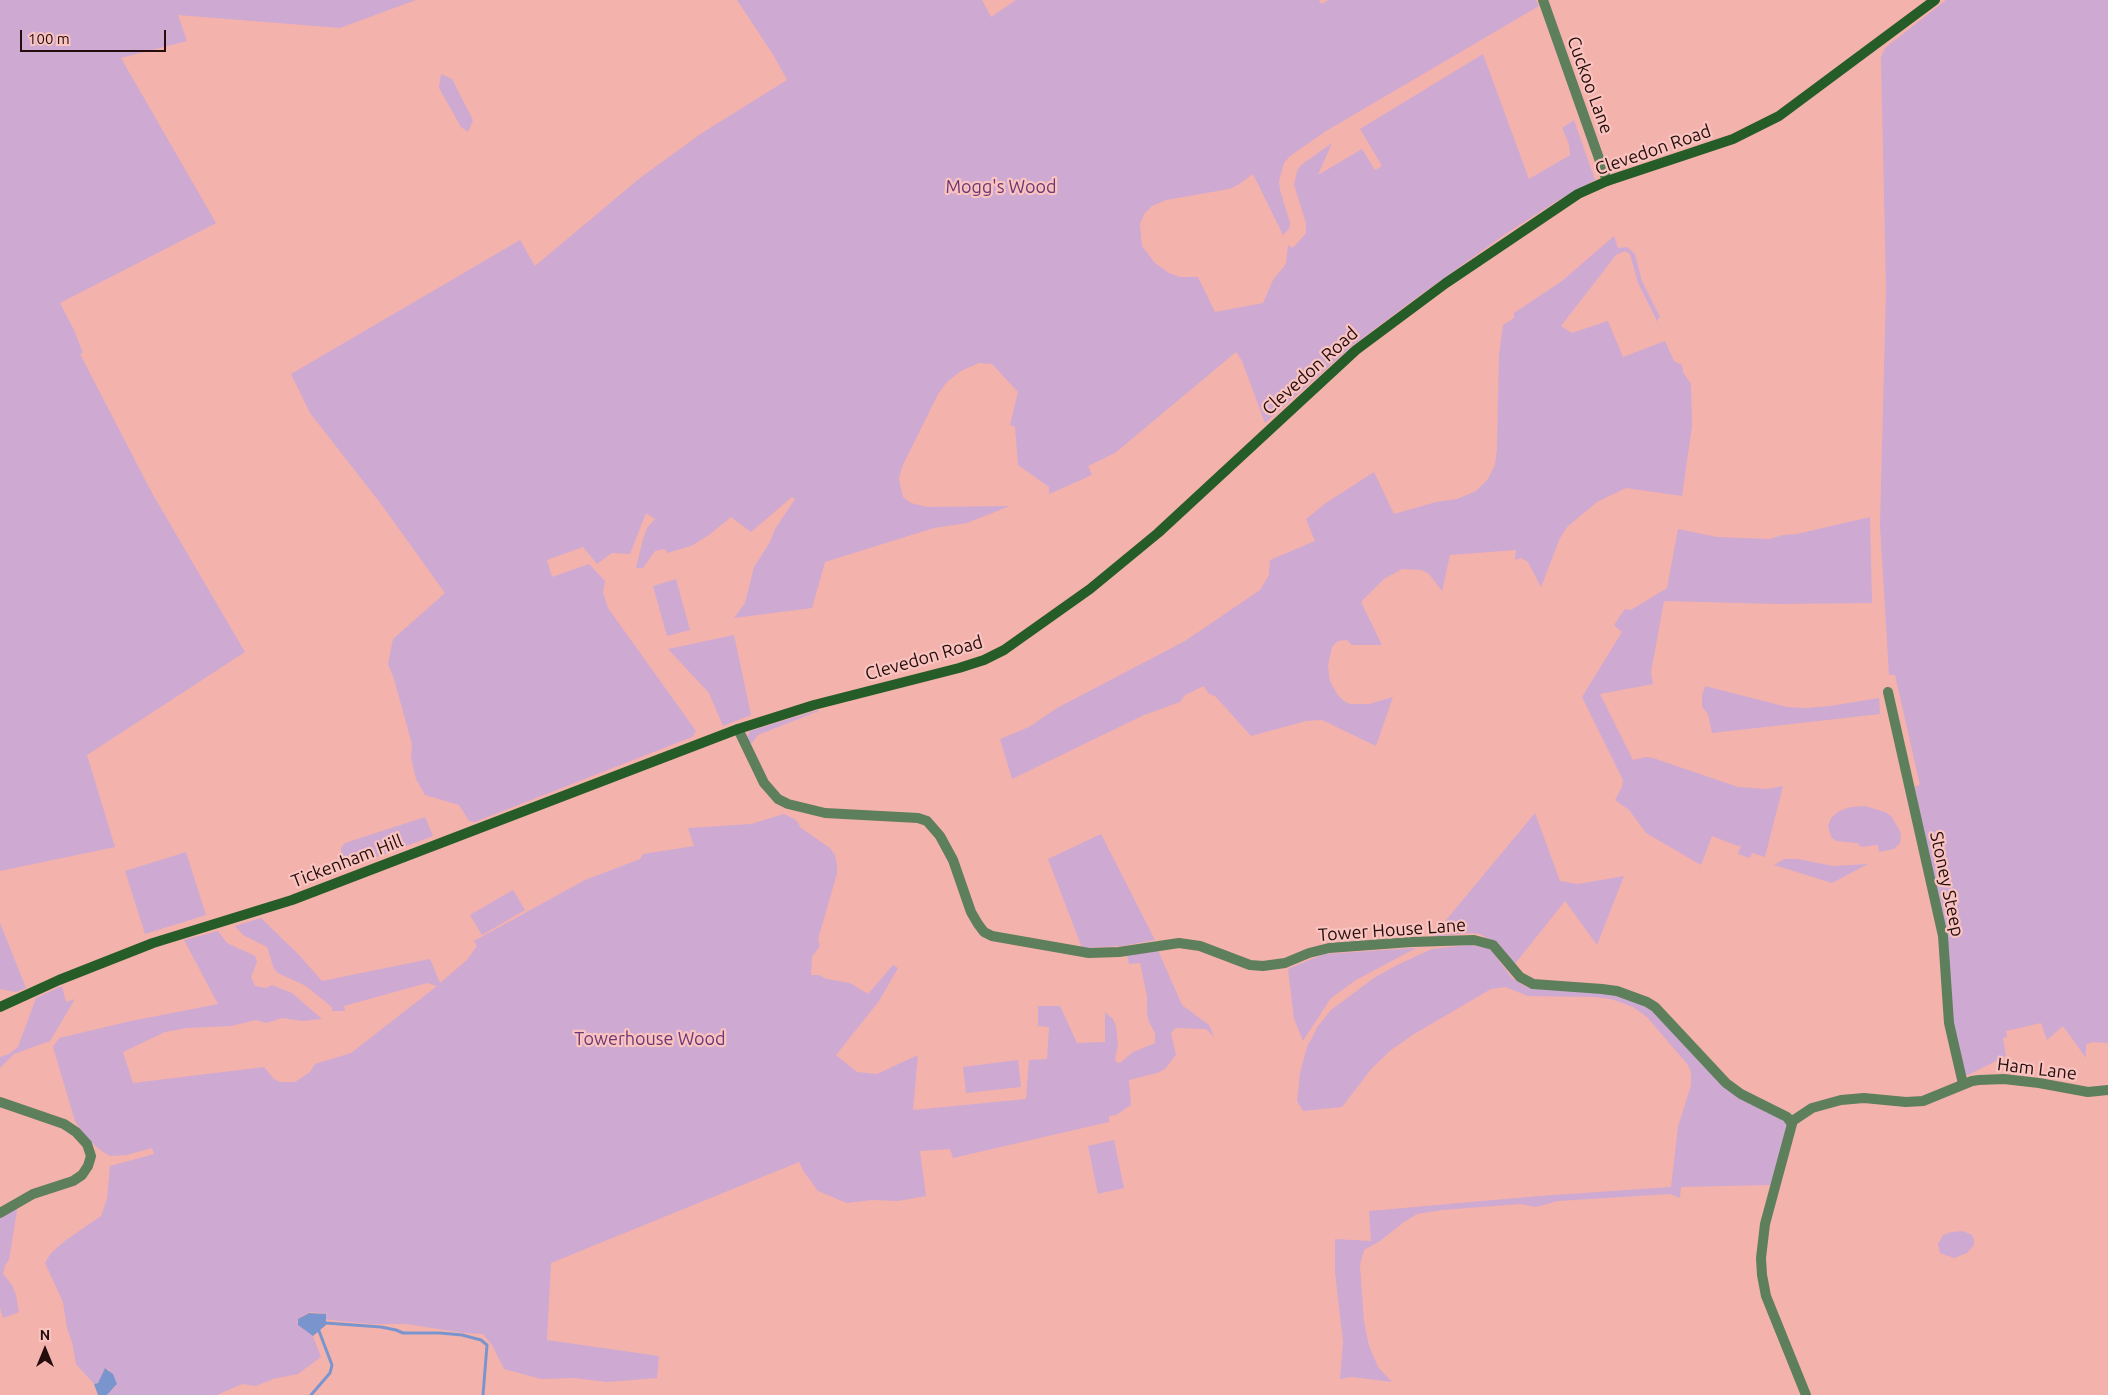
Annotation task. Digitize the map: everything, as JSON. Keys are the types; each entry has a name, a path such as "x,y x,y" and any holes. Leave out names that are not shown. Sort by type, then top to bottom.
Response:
{"main road":[{"name":"Clevedon Road","path":"704,741 814,705 959,668 984,660 1018,642 1090,589 1158,533 1356,350 1390,323 1578,194 1607,181 1733,139 1779,116 1934,0"},
{"name":"Tickenham Hill","path":"0,1007 59,980 153,943 292,900 704,741"}],"street":[{"name":"Cuckoo Lane","path":"1543,0 1607,181"},
{"name":"Stoney Steep","path":"1888,692 1943,936 1949,1023 1963,1084"},
{"name":"Tower House Lane","path":"738,729 764,783 778,799 788,804 825,813 918,818 927,821 940,836 953,860 971,912 984,932 992,936 1089,953 1119,952 1179,943 1200,946 1250,965 1263,966 1285,963 1309,953 1329,948 1465,939 1484,941 1499,950 1520,977 1533,984 1617,991 1647,1002 1655,1008 1726,1083 1741,1094 1787,1117 1791,1122"},
{"name":"Ham Lane","path":"1791,1122 1812,1108 1841,1100 1864,1098 1906,1102 1923,1101 1963,1084 1979,1080 2004,1079 2053,1084 2081,1091 2108,1090"},
{"path":"0,1102 64,1124 76,1132 87,1144 91,1156 88,1166 82,1175 73,1181 33,1194 0,1213"},
{"path":"1791,1122 1791,1133 1765,1224 1761,1258 1762,1275 1772,1313 1806,1395"}],"green space":[{"path":"0,0 416,0 340,28 178,15 187,41 121,58 216,223 60,303 74,330 83,353 80,354 152,493 245,652 87,755 115,847 0,871"},
{"name":"Mogg's Wood","path":"737,0 982,0 991,17 1016,0 1319,0 1321,4 1329,0 1536,0 1539,6 1326,131 1290,156 1284,163 1279,181 1290,223 1289,229 1283,235 1253,174 1229,189 1166,200 1152,206 1144,214 1140,224 1142,246 1155,263 1169,273 1180,277 1198,277 1215,312 1263,303 1273,280 1286,264 1288,245 1293,248 1306,233 1306,223 1294,185 1297,171 1301,165 1332,143 1318,175 1362,149 1375,170 1382,166 1360,129 1483,54 1529,179 1570,155 1569,144 1562,128 1574,120 1595,180 1557,201 1504,235 1412,301 1352,346 1265,423 1242,361 1236,352 1115,453 1088,466 1092,475 1049,494 1049,487 1018,465 1015,427 1010,425 1018,392 992,364 979,363 961,371 947,382 938,394 902,467 899,478 903,497 911,503 927,507 1010,506 967,523 934,528 825,562 812,608 734,618 745,603 754,567 770,542 775,529 795,499 792,497 751,532 731,517 709,535 691,546 667,553 665,549 655,551 643,568 636,568 647,528 655,519 646,513 630,554 612,553 597,564 583,547 547,560 552,577 589,564 605,581 603,592 608,608 696,731 692,737 475,822 469,821 459,805 425,795 416,779 411,758 412,744 388,664 393,639 445,593 381,504 310,413 291,374 520,240 535,266 640,178 702,133 787,80 774,56"},
{"path":"1946,0 2108,0 2108,1043 2092,1042 2086,1045 2086,1058 2063,1026 2047,1040 2041,1023 2006,1031 2007,1037 2003,1038 2006,1056 1968,1075 1966,1075 1956,1042 1915,786 1920,785 1895,675 1889,675 1880,526 1886,289 1881,57 1885,48"},
{"path":"441,74 452,79 473,120 468,132 461,127 439,88"},
{"path":"1614,236 1618,248 1627,247 1635,254 1642,281 1660,317 1657,320 1664,335 1638,283 1630,254 1625,251 1616,255 1561,326 1572,333 1608,321 1623,357 1665,341 1674,361 1682,365 1683,372 1691,384 1692,426 1682,496 1626,488 1597,502 1567,527 1560,538 1541,587 1528,562 1521,558 1515,560 1516,550 1450,555 1442,591 1429,574 1422,570 1402,569 1384,579 1361,602 1382,645 1352,645 1347,640 1338,641 1332,647 1328,666 1330,681 1337,694 1350,704 1369,704 1393,697 1376,746 1322,720 1306,721 1251,736 1216,697 1208,693 1204,686 1185,695 1180,702 1144,715 1012,779 1000,739 1029,727 1057,708 1185,641 1260,590 1269,575 1270,560 1315,541 1306,519 1326,503 1374,472 1394,514 1436,502 1457,499 1476,491 1488,479 1495,465 1499,355 1503,325 1514,318 1514,313 1562,281"},
{"path":"1870,517 1872,603 1777,604 1664,601 1651,672 1653,684 1600,694 1633,760 1646,757 1653,758 1738,787 1767,789 1783,786 1765,857 1752,853 1750,858 1738,854 1741,845 1738,846 1712,836 1701,865 1646,833 1629,810 1615,800 1622,787 1623,780 1582,697 1622,632 1614,625 1625,609 1631,610 1667,588 1678,529 1717,537 1769,539"},
{"path":"676,579 690,630 667,636 653,586"},
{"path":"734,635 751,715 723,726 709,693 668,649"},
{"path":"1705,686 1787,707 1830,706 1879,698 1880,714 1712,733 1708,714 1702,707 1702,696"},
{"path":"818,710 819,713 816,712 758,735 751,744 747,738 750,731"},
{"path":"1865,806 1885,812 1892,817 1901,833 1900,843 1894,849 1879,852 1878,845 1861,847 1857,843 1836,841 1831,837 1828,826 1831,818 1839,811 1851,807"},
{"path":"1535,813 1560,881 1578,884 1624,876 1597,945 1565,901 1514,965 1500,945 1480,934 1469,933 1432,937"},
{"name":"Towerhouse Wood","path":"784,814 796,820 801,828 830,848 835,855 837,865 837,874 818,939 820,946 812,957 811,975 819,975 827,979 850,983 868,994 893,965 898,968 879,1001 836,1055 857,1072 877,1074 918,1055 913,1110 1026,1099 1029,1060 1047,1059 1049,1027 1038,1026 1038,1006 1060,1006 1077,1043 1105,1042 1105,1012 1113,1019 1116,1026 1118,1045 1116,1062 1120,1063 1133,1052 1155,1043 1155,1033 1147,1013 1147,996 1140,963 1129,964 1127,954 1157,948 1182,1005 1209,1025 1214,1037 1206,1029 1176,1028 1171,1033 1176,1055 1165,1069 1129,1080 1131,1105 1116,1115 1109,1116 1109,1122 953,1158 950,1149 920,1151 926,1196 898,1201 872,1200 847,1203 818,1191 799,1162 551,1263 547,1340 659,1356 657,1378 607,1382 574,1378 541,1379 504,1369 492,1345 483,1334 406,1324 372,1324 329,1320 326,1319 326,1314 312,1312 298,1319 297,1323 313,1336 321,1357 298,1374 273,1379 256,1386 242,1384 217,1395 107,1395 117,1385 110,1370 105,1368 98,1383 94,1384 76,1364 63,1302 45,1263 51,1253 66,1240 101,1216 107,1199 110,1166 154,1154 152,1148 127,1155 110,1156 86,1138 75,1121 53,1047 59,1038 131,1021 218,1004 184,940 218,931 227,943 255,956 257,962 251,977 255,986 266,988 272,985 292,993 322,1019 302,1021 282,1018 266,1023 256,1020 231,1026 187,1028 165,1032 123,1052 133,1083 264,1067 274,1079 280,1082 295,1082 310,1072 315,1064 351,1053 437,986 427,983 344,1006 345,1011 331,1011 333,1008 306,986 278,973 274,969 267,947 243,935 235,926 261,918 299,955 322,981 430,959 440,983 467,960 477,946 474,941 585,880 640,859 643,854 694,846 688,828 751,824"},
{"path":"425,817 433,836 348,868 341,856 341,848 345,843"},
{"path":"1101,834 1155,940 1122,946 1082,948 1048,859"},
{"path":"186,852 206,915 145,934 125,871"},
{"path":"1784,859 1798,859 1833,866 1868,864 1832,883 1774,865"},
{"path":"513,890 525,910 482,935 470,915"},
{"path":"0,923 26,988 16,992 0,989"},
{"path":"1468,945 1491,950 1512,978 1526,987 1617,994 1652,1010 1703,1066 1727,1089 1788,1122 1771,1185 1681,1187 1680,1198 1670,1194 1558,1201 1536,1207 1520,1204 1442,1210 1417,1214 1380,1241 1364,1250 1360,1265 1364,1322 1369,1346 1378,1367 1392,1382 1352,1377 1340,1379 1343,1342 1335,1272 1335,1239 1371,1241 1369,1211 1671,1187 1678,1127 1691,1085 1691,1072 1688,1065 1647,1017 1633,1007 1611,999 1528,996 1505,987 1491,989 1414,1034 1391,1050 1372,1068 1342,1107 1303,1111 1297,1101 1300,1073 1307,1047 1318,1026 1331,1010 1374,978 1397,965 1432,949"},
{"path":"1416,948 1356,980 1331,998 1303,1041 1294,1019 1288,969 1324,954"},
{"path":"62,986 66,1002 75,999 50,1041 14,1054 0,1068 0,1057 9,1054 18,1047 36,998"},
{"path":"1018,1060 1021,1087 966,1093 963,1067"},
{"path":"1114,1140 1124,1188 1098,1194 1088,1146"},
{"path":"18,1205 9,1260 5,1265 3,1274 12,1285 19,1312 3,1318 0,1308 0,1216"},
{"path":"1963,1231 1972,1235 1974,1240 1974,1245 1967,1253 1954,1258 1940,1253 1938,1244 1943,1235"}],"water":[{"path":"309,1313 326,1314 326,1325 313,1336 298,1325 298,1319"},
{"path":"105,1368 113,1374 117,1384 107,1395 98,1395 94,1384 98,1383"}],"waterway":[{"path":"326,1323 381,1327 403,1333 462,1335 481,1340 487,1345 483,1395"},
{"path":"311,1395 330,1373 332,1365 319,1331"}]}
